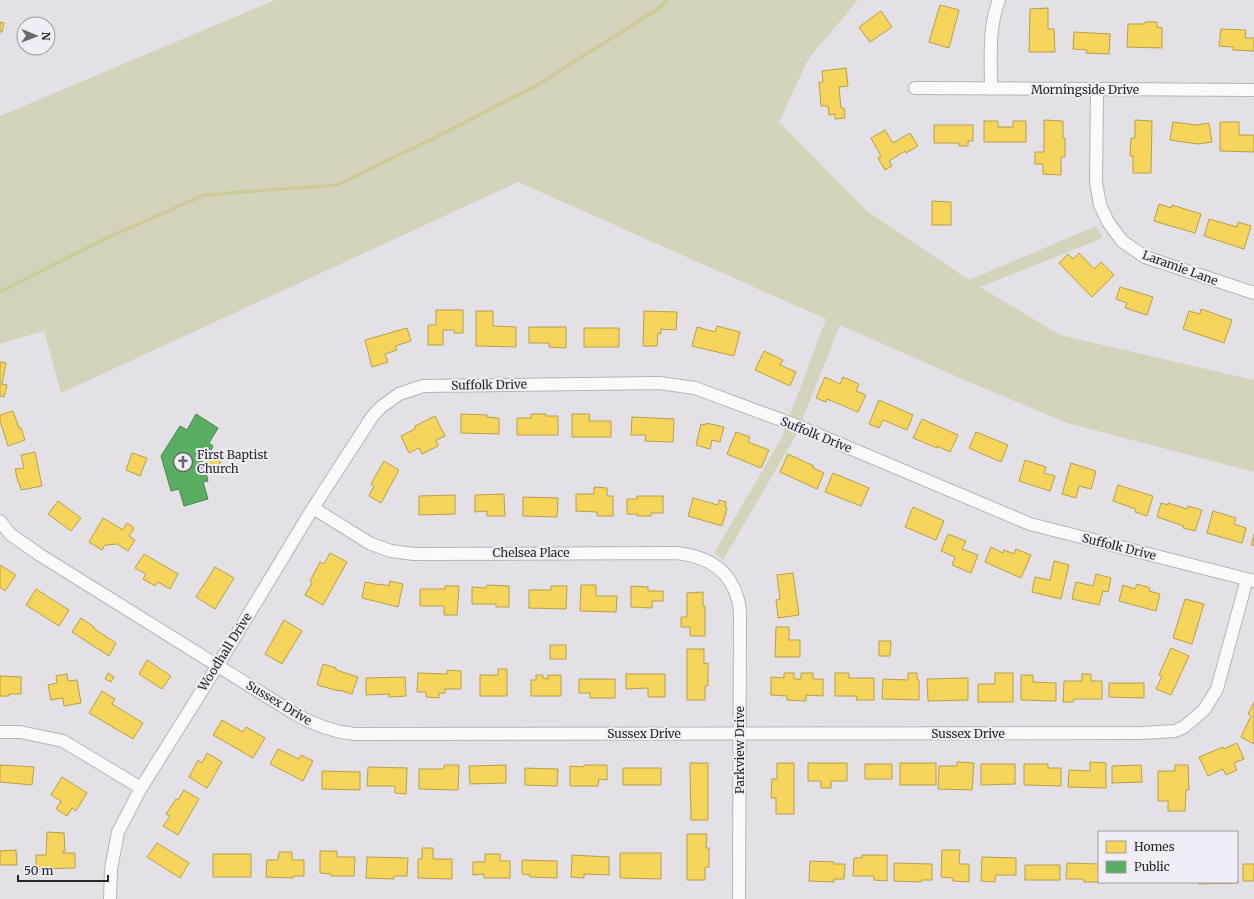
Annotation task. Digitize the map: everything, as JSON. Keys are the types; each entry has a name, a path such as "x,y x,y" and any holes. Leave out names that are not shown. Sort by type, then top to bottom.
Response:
{"street":[{"path":"991,89 992,20 998,0"},
{"name":"Morningside Drive","path":"915,88 1254,90"},
{"name":"Laramie Lane","path":"1098,90 1097,192 1100,205 1108,222 1122,241 1145,257 1254,293"},
{"name":"Suffolk Drive","path":"372,416 399,394 423,386 659,383 695,388 795,425 1030,524 1250,580"},
{"name":"Woodhall Drive","path":"110,899 111,869 118,832 141,788 218,665 313,508 372,416"},
{"name":"Chelsea Place","path":"313,508 371,544 391,551 414,554 691,554 714,564 725,574 733,586 738,601"},
{"name":"Sussex Drive","path":"0,522 10,534 40,555 308,722 320,727 345,733 1142,734 1174,731 1184,727 1204,710 1217,689 1250,580"},
{"name":"Parkview Drive","path":"738,601 740,619 739,899"},
{"path":"0,732 20,732 63,741 141,788"}],"shaded area":[{"path":"275,0 858,0 809,58 779,122 867,211 969,280 1096,226 1103,238 980,287 1060,335 1254,380 1254,472 1067,423 840,325 796,435 723,560 714,553 781,439 826,319 518,182 61,393 44,331 0,344 0,116"}],"building: Homes":[{"path":"940,5 959,10 949,48 929,42"},
{"path":"1048,8 1048,29 1054,29 1055,52 1029,52 1030,9"},
{"path":"881,11 892,27 870,42 859,27"},
{"path":"0,22 4,23 2,32 0,32"},
{"path":"1145,22 1157,22 1157,27 1162,28 1162,48 1127,47 1128,24 1144,24"},
{"path":"1221,29 1246,30 1245,38 1254,38 1254,51 1233,50 1233,47 1219,46"},
{"path":"1074,32 1110,34 1109,54 1086,53 1087,50 1073,49"},
{"path":"846,68 848,86 839,87 841,108 844,108 845,118 835,119 835,114 829,115 828,106 821,106 819,82 823,82 822,71"},
{"path":"1044,120 1063,121 1065,157 1061,157 1061,175 1043,174 1043,164 1035,164 1035,152 1044,152"},
{"path":"1135,120 1152,121 1151,173 1133,173 1133,156 1130,156 1131,138 1135,138"},
{"path":"984,121 998,121 998,127 1013,127 1013,121 1026,121 1026,142 984,142"},
{"path":"1173,122 1196,125 1209,123 1212,142 1198,144 1170,140"},
{"path":"1220,122 1239,122 1239,135 1254,135 1254,152 1220,151"},
{"path":"934,125 973,125 973,141 968,141 968,146 959,146 959,143 934,143"},
{"path":"885,130 893,143 910,133 918,146 906,153 905,151 889,161 892,166 885,170 878,158 881,156 871,138"},
{"path":"932,201 951,202 951,225 932,225"},
{"path":"1159,204 1171,208 1172,205 1201,214 1195,233 1154,221"},
{"path":"1209,219 1237,227 1238,222 1251,226 1244,249 1204,236"},
{"path":"1079,253 1094,269 1101,262 1114,275 1092,297 1059,263 1068,254 1073,259"},
{"path":"1120,287 1153,297 1147,315 1125,308 1127,303 1116,299"},
{"path":"1201,309 1232,320 1224,343 1183,329 1189,311 1200,314"},
{"path":"436,310 463,310 463,333 454,333 454,330 443,330 443,345 428,345 428,325 436,325"},
{"path":"476,311 493,311 493,326 516,327 516,347 476,346"},
{"path":"644,311 677,312 676,330 661,329 661,334 658,333 657,346 643,346"},
{"path":"717,326 740,332 734,356 692,346 697,327 715,332"},
{"path":"529,327 566,327 566,348 549,347 549,343 529,343"},
{"path":"407,328 411,341 395,346 397,350 385,354 388,362 372,367 365,340"},
{"path":"584,328 619,328 619,347 584,347"},
{"path":"764,351 783,360 780,365 796,372 790,386 755,370"},
{"path":"0,362 6,363 2,384 7,385 4,397 0,396"},
{"path":"825,377 840,384 843,377 859,384 856,391 866,395 858,412 827,399 826,402 816,398"},
{"path":"879,400 913,415 907,430 883,420 879,428 869,424"},
{"path":"13,411 25,440 8,446 0,421 0,415"},
{"path":"461,414 487,415 487,417 499,418 499,434 461,433"},
{"path":"531,414 558,416 558,435 517,435 517,418 531,418"},
{"path":"572,414 590,414 589,421 611,421 611,437 572,437"},
{"path":"435,416 445,436 436,440 438,446 422,454 419,448 409,453 401,436 415,429 415,426"},
{"path":"632,417 674,419 673,442 645,441 646,435 631,435"},
{"path":"922,419 958,435 950,452 913,438"},
{"path":"706,423 724,427 720,442 712,440 710,449 696,445 701,424 706,425"},
{"path":"736,432 750,437 748,442 769,450 761,468 727,454"},
{"path":"976,432 1008,445 1001,462 969,448"},
{"path":"204,451 221,454 219,471 201,468"},
{"path":"35,452 42,486 21,490 15,469 24,468 21,455"},
{"path":"132,453 147,458 140,476 126,470"},
{"path":"788,454 814,466 813,468 824,473 817,489 780,472"},
{"path":"1025,460 1046,467 1044,473 1055,476 1050,491 1019,481"},
{"path":"384,461 399,470 381,503 369,496 374,486 371,484"},
{"path":"1071,463 1096,471 1091,489 1079,486 1076,498 1062,494"},
{"path":"833,473 869,488 861,506 825,492"},
{"path":"1118,485 1153,496 1147,516 1135,512 1136,509 1113,501"},
{"path":"594,487 607,488 607,496 613,496 613,516 597,516 597,512 576,511 576,494 594,494"},
{"path":"504,494 505,516 487,516 487,511 475,512 475,495"},
{"path":"455,495 455,514 419,515 419,496"},
{"path":"637,496 663,496 663,513 651,513 651,516 627,514 627,499 637,499"},
{"path":"523,497 558,498 557,517 523,516"},
{"path":"693,498 718,505 719,500 726,502 725,507 727,508 722,526 688,516"},
{"path":"58,501 81,518 71,531 48,514"},
{"path":"1161,503 1168,505 1168,503 1187,509 1188,506 1202,510 1195,531 1183,528 1184,526 1157,517"},
{"path":"913,507 944,521 936,540 905,527"},
{"path":"1213,511 1236,518 1234,524 1246,528 1242,543 1207,533"},
{"path":"103,518 123,530 127,523 134,528 129,536 135,540 128,551 117,544 105,545 102,550 89,542"},
{"path":"948,534 966,541 962,549 978,555 971,573 952,565 955,557 941,551"},
{"path":"1254,534 1254,546 1251,545"},
{"path":"991,547 1003,553 1004,550 1014,554 1016,549 1031,555 1021,578 985,562"},
{"path":"330,553 347,562 323,605 305,595 312,583 310,581 320,562 324,564"},
{"path":"144,554 178,574 170,589 158,582 155,586 143,579 146,574 135,568"},
{"path":"1054,561 1069,565 1061,599 1032,592 1035,577 1050,580"},
{"path":"0,565 16,575 5,591 0,587"},
{"path":"215,567 234,578 215,609 196,597"},
{"path":"793,573 799,615 778,618 776,600 780,599 777,575"},
{"path":"1096,574 1111,578 1108,592 1103,591 1099,605 1072,599 1076,582 1093,586"},
{"path":"390,581 403,584 398,607 362,598 365,582 389,586"},
{"path":"1137,584 1150,588 1149,591 1160,594 1156,611 1119,601 1123,585 1135,589"},
{"path":"487,585 509,586 509,607 496,607 496,604 472,604 472,587 486,588"},
{"path":"581,585 596,585 596,596 617,596 616,612 580,611"},
{"path":"445,586 459,586 457,615 444,615 444,606 420,606 420,589 445,589"},
{"path":"551,586 567,586 566,609 529,608 529,590 551,590"},
{"path":"631,586 648,587 648,591 663,591 663,601 652,601 652,608 631,607"},
{"path":"36,589 69,610 59,626 26,605"},
{"path":"703,592 703,606 705,606 705,636 690,636 690,627 681,627 681,617 687,617 687,593"},
{"path":"1185,599 1204,604 1192,644 1173,638"},
{"path":"81,618 116,643 109,656 72,632"},
{"path":"284,620 302,631 282,664 265,654"},
{"path":"776,627 789,627 789,640 800,640 800,657 775,657"},
{"path":"879,641 891,641 890,656 879,656"},
{"path":"550,645 566,645 566,659 550,659"},
{"path":"1171,648 1189,656 1171,695 1156,689 1162,676 1159,675"},
{"path":"687,649 704,649 704,664 708,663 708,686 705,686 705,700 687,700"},
{"path":"147,660 171,676 162,689 139,674"},
{"path":"323,664 358,677 352,694 317,685"},
{"path":"498,669 507,669 507,696 480,696 480,675 498,675"},
{"path":"447,670 461,671 461,689 445,689 445,693 439,693 439,698 426,697 426,692 417,692 418,673 447,674"},
{"path":"108,673 114,677 111,682 105,679"},
{"path":"784,673 794,673 794,679 801,679 801,673 813,673 813,679 823,679 823,696 806,695 806,701 787,700 787,696 771,695 771,677 784,678"},
{"path":"835,673 849,673 849,678 874,678 874,700 856,700 857,696 835,696"},
{"path":"908,673 917,673 917,679 919,680 919,700 882,699 883,679 908,680"},
{"path":"995,673 1013,673 1013,702 978,702 978,684 995,684"},
{"path":"67,674 68,681 77,680 81,703 64,706 63,698 51,700 48,685 57,683 56,676"},
{"path":"626,674 665,674 665,697 648,697 648,688 626,689"},
{"path":"1082,674 1091,674 1091,681 1102,681 1102,699 1074,699 1073,702 1063,702 1064,681 1082,681"},
{"path":"536,675 543,675 543,678 548,679 548,675 561,675 561,696 531,696 531,680 536,680"},
{"path":"1021,675 1033,675 1033,682 1056,683 1056,701 1021,700"},
{"path":"0,676 21,677 21,694 0,696"},
{"path":"405,677 406,696 389,697 389,694 366,695 366,678"},
{"path":"968,678 968,700 928,701 927,679"},
{"path":"579,679 615,679 615,698 590,698 590,693 579,693"},
{"path":"1109,683 1144,683 1144,698 1109,697"},
{"path":"102,691 115,699 112,704 143,723 133,739 89,713"},
{"path":"1254,702 1254,744 1241,737 1251,716 1248,714"},
{"path":"222,720 243,732 246,727 265,738 253,758 213,735"},
{"path":"1237,743 1244,759 1234,763 1237,770 1226,775 1223,769 1208,776 1199,757"},
{"path":"278,749 299,759 301,755 313,761 303,781 270,764"},
{"path":"207,753 222,762 207,788 189,777 198,760 202,763"},
{"path":"957,762 974,763 972,790 938,789 939,766 957,766"},
{"path":"1090,762 1106,763 1106,788 1068,787 1069,770 1090,771"},
{"path":"690,763 708,763 708,820 691,820"},
{"path":"777,763 794,763 794,814 776,814 776,798 771,798 772,779 777,779"},
{"path":"808,763 847,763 847,781 831,781 831,788 821,788 821,781 808,781"},
{"path":"900,763 936,763 936,785 900,785"},
{"path":"865,764 892,764 892,779 865,779"},
{"path":"981,764 1015,764 1015,784 981,785"},
{"path":"1024,764 1048,764 1048,768 1061,768 1061,786 1024,785"},
{"path":"0,765 34,767 32,785 0,782"},
{"path":"444,765 459,765 458,790 419,789 419,769 444,769"},
{"path":"506,765 506,783 470,784 469,766"},
{"path":"584,765 607,765 607,780 599,779 598,786 570,786 570,766 584,767"},
{"path":"1141,765 1142,782 1112,783 1112,766"},
{"path":"1175,765 1188,765 1189,790 1186,790 1185,811 1168,811 1168,801 1158,801 1158,771 1175,771"},
{"path":"368,767 407,768 406,794 395,793 395,786 367,786"},
{"path":"525,768 558,769 557,786 525,785"},
{"path":"623,768 661,768 661,785 623,785"},
{"path":"322,771 360,772 360,790 322,789"},
{"path":"62,777 87,793 76,811 72,808 67,816 56,809 61,801 51,795"},
{"path":"184,790 199,799 178,835 163,826 170,816 166,814"},
{"path":"47,832 64,833 65,851 63,851 63,853 75,853 75,868 36,869 36,855 46,855"},
{"path":"687,834 707,834 706,848 709,848 709,867 705,867 705,880 687,880"},
{"path":"157,843 189,863 180,878 147,857"},
{"path":"422,848 433,848 433,859 452,859 452,879 418,878 418,859 422,859"},
{"path":"16,850 17,865 0,865 0,851"},
{"path":"942,850 960,850 959,864 969,864 969,882 953,881 953,878 941,877"},
{"path":"320,851 337,851 337,857 355,857 354,876 331,876 331,874 320,873"},
{"path":"279,852 292,852 292,860 304,860 304,876 293,876 293,878 266,877 267,860 278,860"},
{"path":"620,853 661,853 661,879 620,878"},
{"path":"213,854 251,854 251,877 213,877"},
{"path":"485,854 500,854 500,861 510,861 510,878 484,878 484,874 473,875 473,862 485,862"},
{"path":"572,855 609,857 609,875 584,874 584,878 571,877"},
{"path":"862,855 887,855 887,881 874,880 874,876 853,876 854,858 862,858"},
{"path":"367,857 408,858 407,876 394,876 394,879 366,878"},
{"path":"982,857 1016,858 1016,875 996,875 995,882 981,881"},
{"path":"522,860 557,861 557,878 530,877 530,875 522,874"},
{"path":"810,861 845,864 844,879 834,879 834,882 809,881"},
{"path":"894,863 932,864 932,880 922,880 921,882 894,881"},
{"path":"1067,863 1098,864 1098,882 1084,882 1084,879 1066,879"},
{"path":"1243,864 1254,864 1254,881 1243,881"},
{"path":"1025,865 1060,865 1060,880 1025,880"},
{"path":"1199,883 1238,883 1199,884"}],"building: Public":[{"name":"First Baptist Church","path":"196,414 218,428 209,443 213,446 211,450 205,447 201,468 201,475 206,473 208,481 203,482 208,499 184,506 179,489 171,491 161,456 180,426 187,430"}],"waterway":[{"path":"0,292 109,237 204,195 337,185 534,87 661,7 667,0"}],"place":[{"name":"First Baptist Church","path":"183,462"}]}
